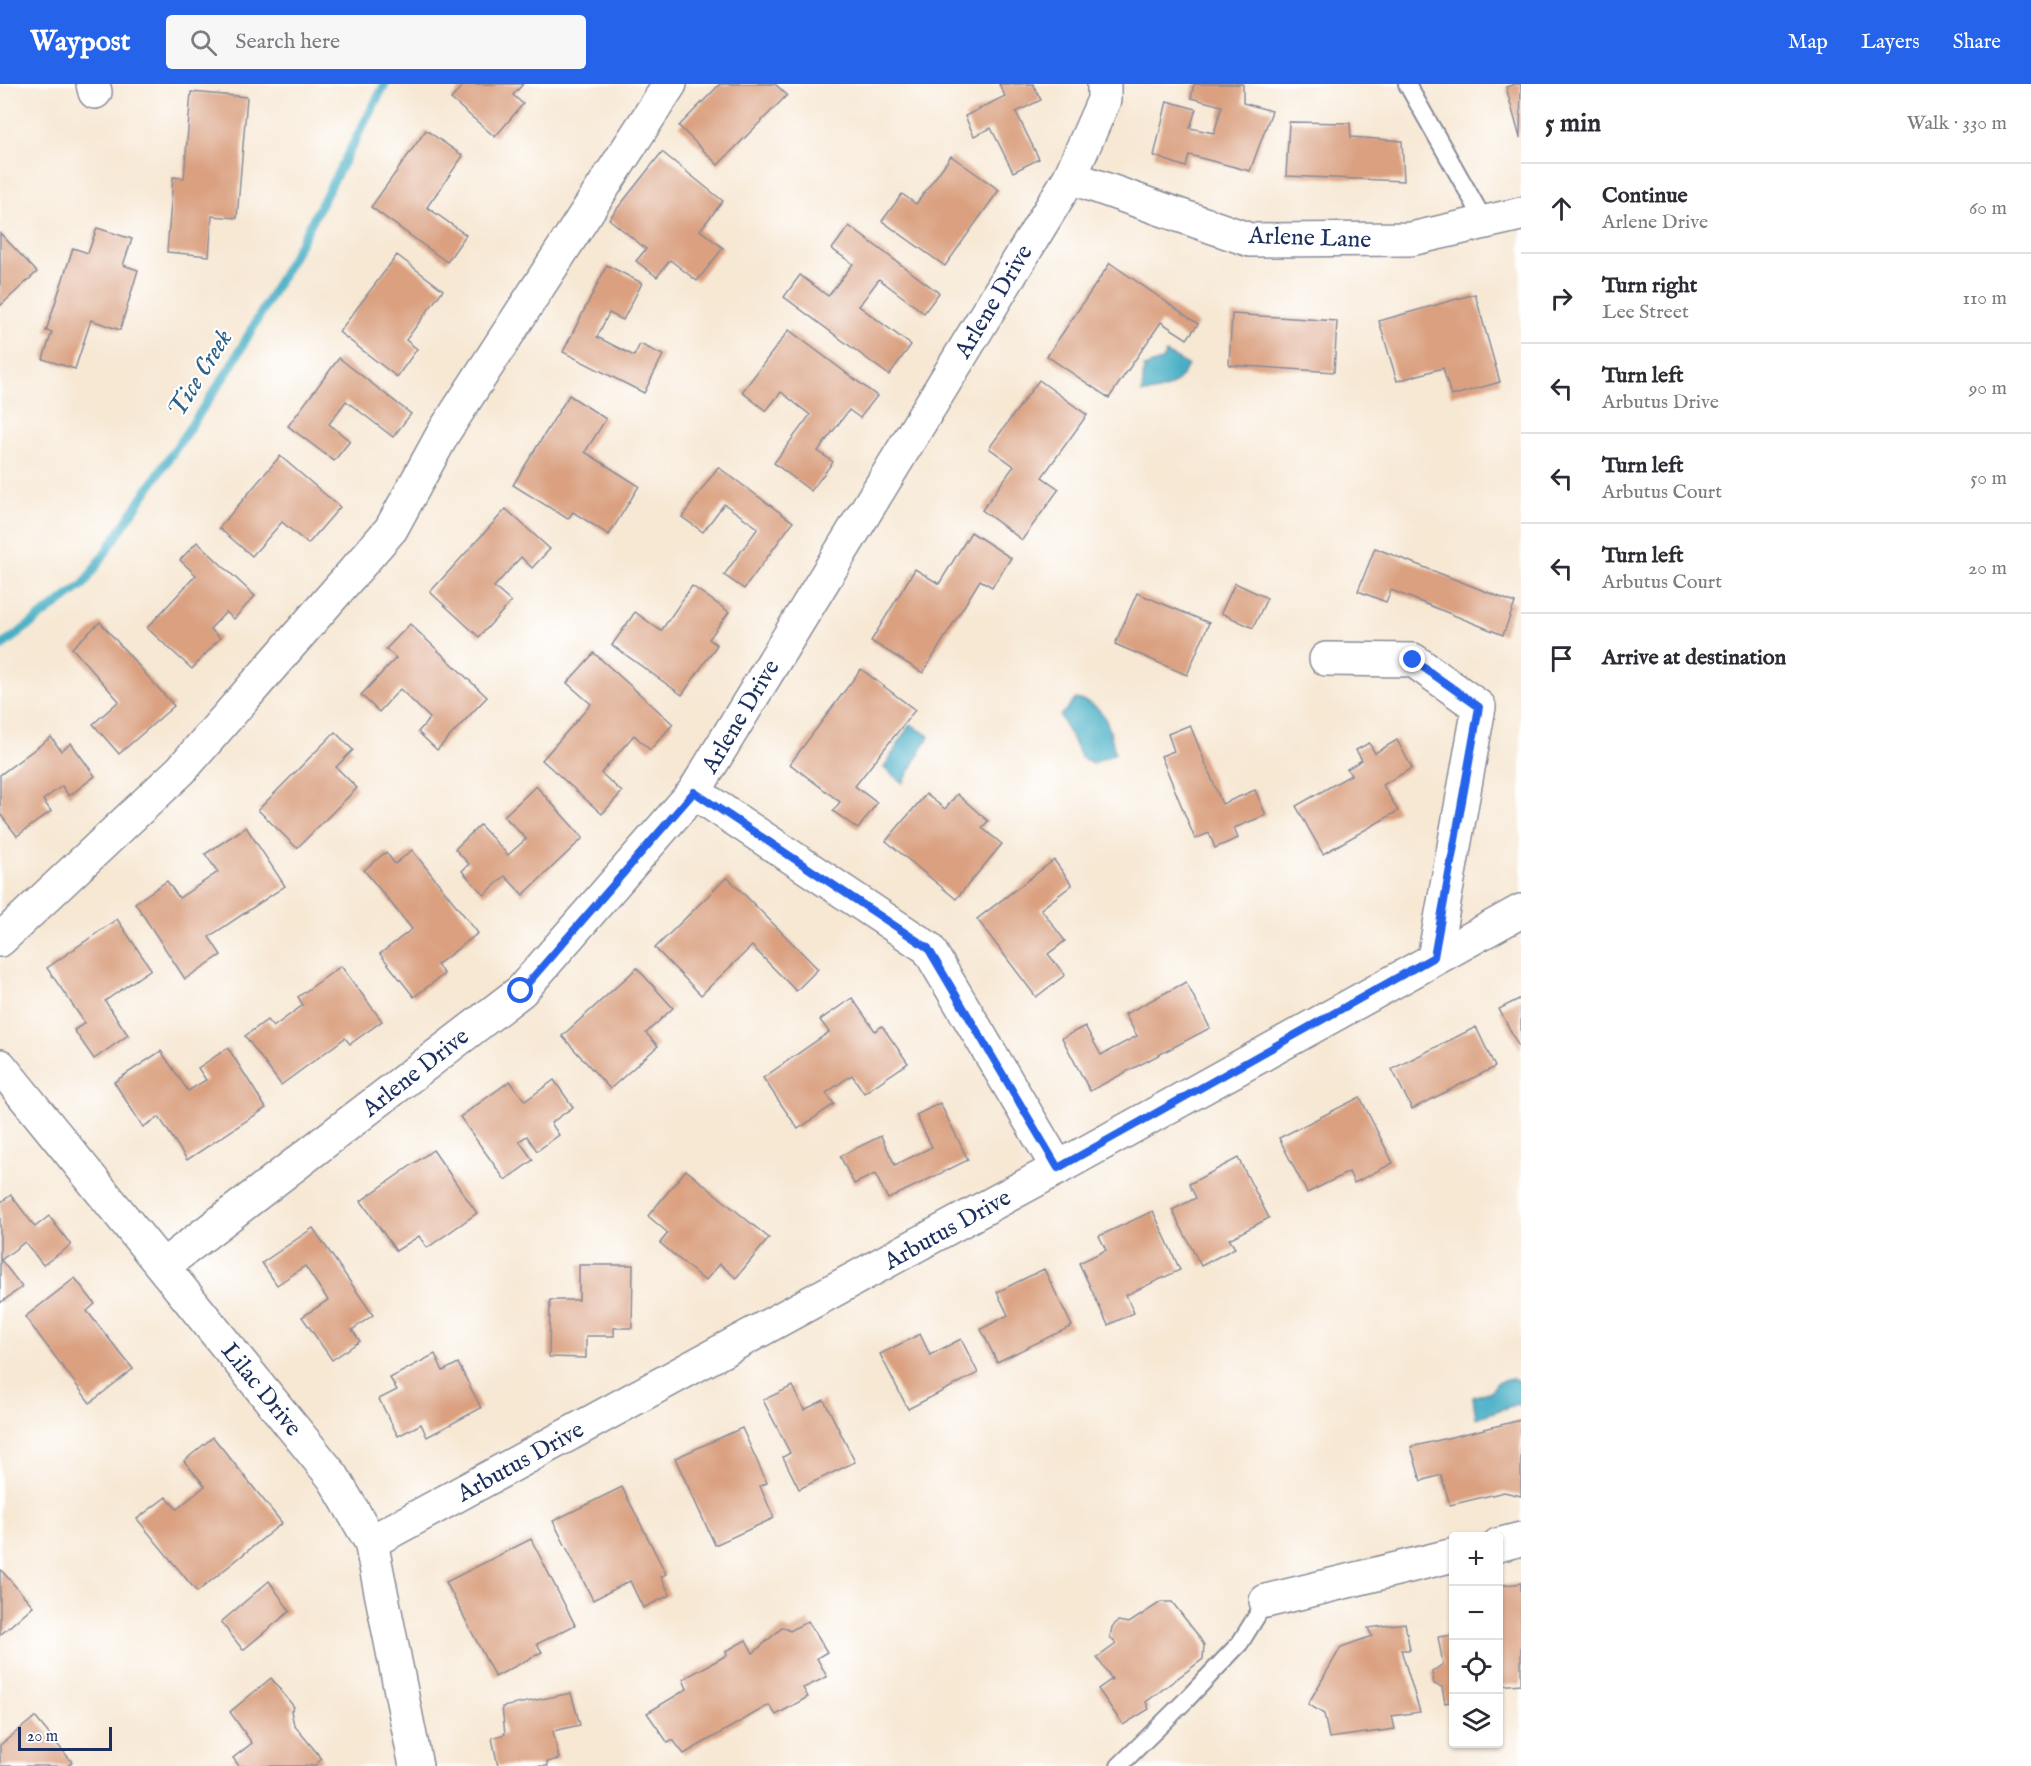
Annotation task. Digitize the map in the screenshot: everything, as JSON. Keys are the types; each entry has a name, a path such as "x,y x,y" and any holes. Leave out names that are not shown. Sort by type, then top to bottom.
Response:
{"street":[{"path":"0,940 181,770 391,529 444,432 670,84"},
{"name":"Arlene Drive","path":"163,1266 521,991 694,792 1070,177 1104,100 1104,84"},
{"name":"Arlene Lane","path":"1070,177 1250,240 1412,239 1521,214"},
{"path":"1326,659 1413,660 1479,707 1434,957"},
{"path":"694,792 928,948 1058,1168"},
{"name":"Arbutus Drive","path":"371,1542 1058,1168 1434,957 1521,911"},
{"name":"Lilac Drive","path":"0,1066 333,1477 371,1542 416,1766"},
{"path":"1503,1544 1521,1539"},
{"path":"1266,1601 1449,1557"}],"lane":[{"path":"1407,84 1485,222"},
{"path":"1119,1766 1240,1643 1266,1601"}],"water":[{"path":"1166,353 1188,365 1184,372 1175,383 1164,389 1142,393 1144,367 1161,361"},
{"path":"1076,699 1094,706 1100,712 1111,734 1115,753 1092,764 1082,758 1060,716"},
{"path":"910,724 929,736 903,783 884,768"},
{"path":"1513,1378 1521,1383 1521,1406 1517,1404 1476,1418 1473,1397 1491,1391 1497,1383"}],"building":[{"path":"464,84 523,84 513,95 523,104 495,137 451,99"},
{"path":"720,84 775,84 787,95 718,165 679,126"},
{"path":"999,84 1033,84 1041,100 1016,112 1039,159 1013,172 991,128 974,136 965,116 1005,96"},
{"path":"1194,84 1243,84 1243,103 1272,111 1250,171 1189,155 1186,167 1154,156 1167,101 1196,109 1190,128 1214,133 1222,106 1191,98"},
{"path":"1521,84 1520,138 1506,87"},
{"path":"191,92 247,97 237,218 212,216 209,256 167,252 173,177 184,178"},
{"path":"1289,122 1350,123 1351,137 1402,141 1404,181 1286,176"},
{"path":"426,130 463,156 427,207 466,235 447,262 371,207"},
{"path":"662,152 723,201 700,230 723,248 697,281 670,260 657,277 636,261 646,249 609,219"},
{"path":"951,156 999,190 945,266 882,221 902,194 916,204"},
{"path":"849,226 939,293 924,313 879,279 859,306 911,345 889,375 784,297 800,275 828,296 853,264 832,249"},
{"path":"97,228 132,239 123,265 138,270 120,330 91,320 75,369 43,359 52,332 46,331 73,248 88,253"},
{"path":"0,233 37,272 0,306"},
{"path":"397,255 443,290 406,340 417,349 397,377 339,332"},
{"path":"1110,263 1198,324 1187,339 1161,322 1109,398 1047,356"},
{"path":"607,265 642,283 623,320 609,313 597,337 634,356 640,344 663,355 644,393 563,352"},
{"path":"1475,294 1500,382 1451,396 1443,368 1397,381 1379,321"},
{"path":"1232,314 1337,321 1334,372 1229,365"},
{"path":"789,330 877,396 860,418 849,410 818,451 833,462 811,491 774,463 810,415 781,392 766,411 742,392"},
{"path":"339,358 411,414 393,437 346,401 329,424 350,441 334,461 288,426"},
{"path":"1039,380 1087,415 1042,477 1059,489 1022,540 982,510 1014,466 989,448"},
{"path":"569,395 606,419 585,452 639,486 609,535 573,512 568,519 513,485"},
{"path":"280,456 340,507 308,544 282,522 252,556 219,528"},
{"path":"718,467 793,522 744,589 724,575 758,528 724,504 703,532 682,517"},
{"path":"506,509 550,549 532,568 521,557 494,587 511,602 479,637 430,592"},
{"path":"971,532 1011,558 992,587 980,580 923,673 871,641 915,569 939,584"},
{"path":"197,542 255,596 234,619 226,612 210,629 220,638 192,669 147,628 196,575 180,560"},
{"path":"1375,548 1515,603 1503,635 1391,590 1386,602 1358,591"},
{"path":"1235,583 1267,598 1253,628 1221,613"},
{"path":"692,586 729,612 709,639 717,645 682,695 612,645 635,612 661,631"},
{"path":"1137,593 1209,623 1187,675 1115,644"},
{"path":"100,622 174,706 119,754 93,724 119,701 72,648"},
{"path":"410,624 487,697 437,750 418,732 430,718 400,689 379,712 361,695 396,658 386,649"},
{"path":"594,653 673,724 650,750 634,735 601,773 622,792 602,814 542,760 591,704 567,683"},
{"path":"861,669 915,710 855,786 877,803 858,829 833,811 840,802 790,764"},
{"path":"1190,725 1222,804 1255,790 1266,815 1234,828 1238,838 1215,848 1209,833 1195,839 1161,756 1174,751 1168,734"},
{"path":"335,732 353,750 336,767 357,788 297,848 258,810"},
{"path":"51,737 61,751 71,743 95,776 69,796 62,786 43,800 51,811 17,836 0,814 0,775"},
{"path":"1397,740 1412,768 1383,785 1398,811 1323,854 1296,806 1351,775 1347,769 1362,760 1356,750 1369,743 1375,753"},
{"path":"536,786 583,838 523,895 505,876 484,895 462,871 469,864 455,849 480,825 508,855 526,839 504,816"},
{"path":"926,794 945,809 957,794 988,821 982,828 1002,844 956,899 886,841"},
{"path":"246,827 285,886 209,937 221,955 185,979 135,903 167,881 179,898 218,872 205,854"},
{"path":"412,850 478,933 437,965 444,974 414,997 380,954 412,929 364,870 386,852 395,864"},
{"path":"1054,860 1072,885 1041,909 1065,941 1048,954 1065,975 1036,997 977,919"},
{"path":"727,877 818,969 796,991 752,946 701,995 655,948"},
{"path":"117,919 151,969 105,1001 128,1035 94,1059 74,1030 85,1023 47,968"},
{"path":"341,966 382,1021 350,1044 345,1038 281,1085 245,1036 267,1020 273,1027 303,1005 298,997"},
{"path":"637,968 673,1008 646,1033 658,1046 610,1089 562,1036"},
{"path":"1186,982 1210,1028 1090,1091 1062,1038 1085,1026 1101,1055 1137,1036 1125,1014"},
{"path":"852,998 875,1031 882,1026 908,1063 864,1093 852,1075 826,1093 834,1104 798,1129 763,1078 829,1032 820,1020"},
{"path":"1521,998 1521,1051 1499,1009"},
{"path":"1476,1027 1495,1067 1412,1109 1392,1069"},
{"path":"228,1048 266,1108 187,1160 159,1117 143,1127 114,1082 161,1051 188,1091 206,1080 198,1068"},
{"path":"554,1080 573,1107 551,1123 559,1135 537,1151 527,1136 519,1141 533,1160 505,1180 460,1117 510,1081 525,1101"},
{"path":"1360,1097 1393,1163 1354,1183 1349,1172 1307,1193 1279,1138"},
{"path":"940,1103 968,1160 888,1199 875,1174 854,1184 840,1156 881,1136 895,1165 932,1147 916,1115"},
{"path":"433,1150 477,1213 427,1248 419,1236 396,1251 361,1201"},
{"path":"1238,1158 1269,1218 1229,1239 1235,1248 1201,1266 1172,1210 1196,1198 1189,1184"},
{"path":"686,1170 769,1238 736,1278 720,1264 705,1281 660,1243 668,1233 648,1216"},
{"path":"11,1195 35,1227 49,1216 71,1245 43,1265 25,1242 1,1260 22,1287 0,1303 0,1203"},
{"path":"1153,1211 1180,1270 1126,1295 1134,1313 1108,1325 1079,1263 1106,1250 1099,1236"},
{"path":"313,1228 373,1315 352,1330 360,1341 332,1360 302,1317 328,1300 305,1266 277,1285 262,1263"},
{"path":"579,1265 633,1265 632,1328 614,1328 614,1336 586,1336 586,1358 549,1357 550,1300 579,1300"},
{"path":"1044,1269 1072,1326 997,1362 981,1329 1008,1315 997,1292"},
{"path":"75,1278 95,1304 87,1311 133,1369 90,1403 25,1317"},
{"path":"920,1334 930,1355 961,1339 978,1373 908,1409 880,1354"},
{"path":"435,1354 443,1371 458,1363 481,1408 427,1437 421,1424 398,1436 379,1399 397,1390 390,1378"},
{"path":"793,1386 804,1410 824,1400 855,1462 799,1489 783,1457 790,1453 763,1400"},
{"path":"1521,1420 1521,1496 1504,1492 1450,1505 1441,1475 1421,1481 1411,1447"},
{"path":"742,1428 767,1483 760,1486 774,1518 715,1545 675,1458"},
{"path":"213,1437 282,1523 197,1592 137,1519 166,1497 177,1509 205,1486 184,1461"},
{"path":"622,1487 666,1574 661,1577 670,1595 643,1608 630,1581 593,1600 553,1521"},
{"path":"531,1539 575,1625 537,1644 542,1652 495,1677 446,1582"},
{"path":"0,1569 33,1606 0,1635"},
{"path":"269,1581 290,1611 243,1650 221,1622"},
{"path":"1521,1583 1521,1684 1503,1686 1503,1585"},
{"path":"1161,1602 1172,1602 1197,1634 1204,1645 1203,1659 1146,1702 1149,1709 1123,1725 1098,1689 1112,1679 1097,1658 1116,1644 1110,1637 1112,1627 1118,1621 1129,1623"},
{"path":"808,1621 827,1652 817,1658 827,1677 803,1688 808,1697 776,1715 769,1705 684,1754 673,1740 668,1743 647,1713 687,1689 683,1679 727,1655 726,1651 746,1640 753,1653 783,1627 790,1631"},
{"path":"1405,1623 1410,1650 1401,1650 1420,1712 1392,1716 1395,1729 1329,1738 1324,1714 1308,1704 1341,1647 1372,1636 1368,1628"},
{"path":"1449,1636 1449,1702 1445,1703 1442,1687 1434,1684 1432,1672 1443,1664 1438,1637"},
{"path":"271,1678 294,1707 291,1711 294,1725 322,1759 314,1766 239,1766 233,1758 252,1743 230,1712"},
{"path":"571,1693 580,1725 553,1731 559,1759 547,1762 548,1766 498,1766 492,1738 505,1734 502,1707"},
{"path":"35,1717 72,1762 67,1766 0,1766 0,1745"}],"waterway":[{"name":"Tice Creek","path":"0,647 84,584 230,368 302,240 385,84"}],"route":[{"path":"521,991 694,792 928,948 1058,1168 1434,957 1479,707 1413,660"}]}
